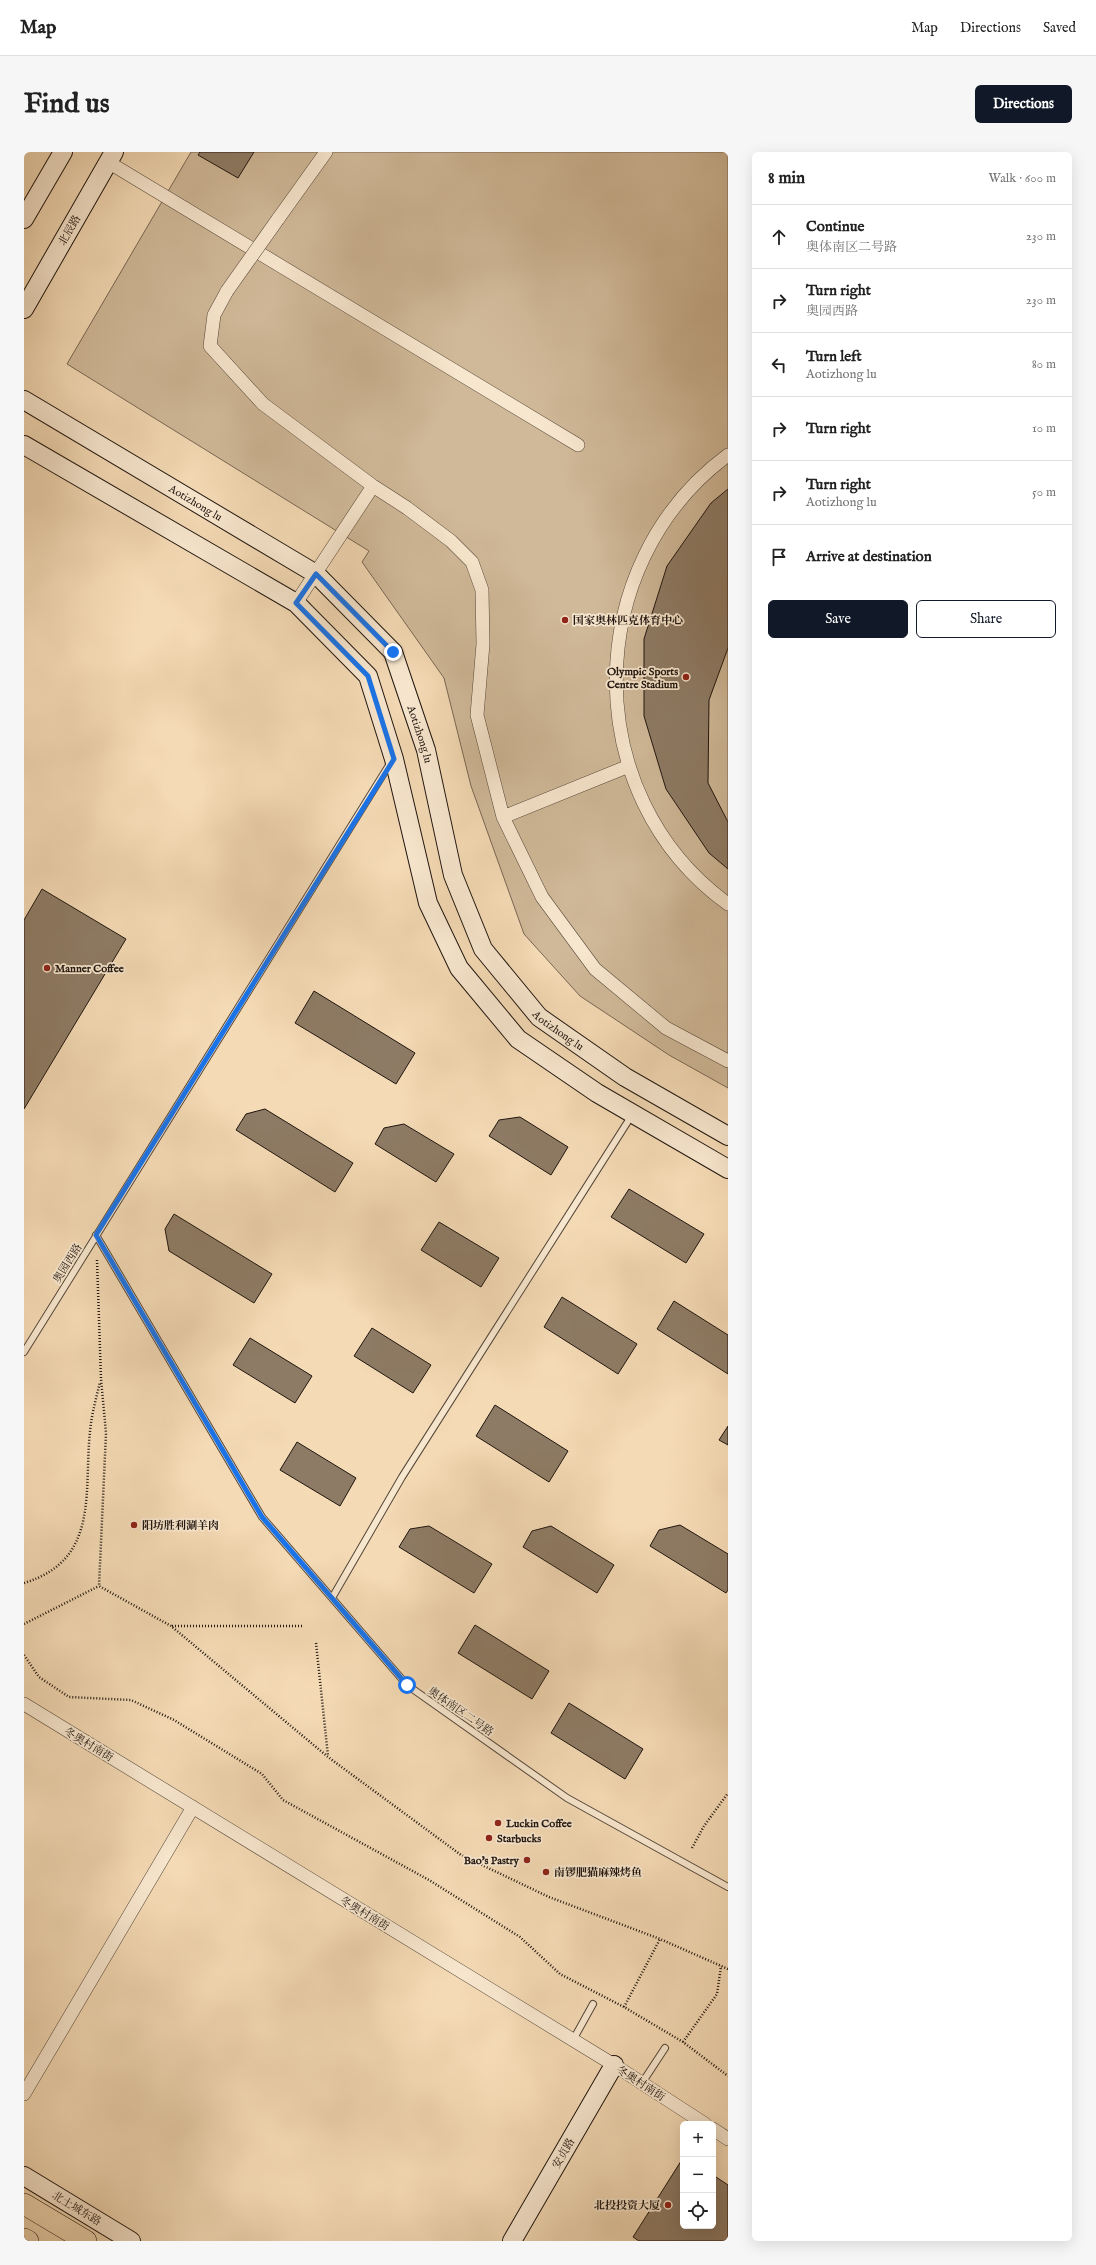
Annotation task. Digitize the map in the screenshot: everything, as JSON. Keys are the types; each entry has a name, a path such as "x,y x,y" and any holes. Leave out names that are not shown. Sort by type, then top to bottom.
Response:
{"main road":[{"path":"24,220 63,152"},
{"name":"北辰路","path":"24,309 111,157"},
{"name":"Aotizhong lu","path":"24,400 316,574 393,652 426,750 453,875 483,949 538,1017 625,1077 728,1136"},
{"path":"24,445 296,603 368,676 394,759 428,903 459,968 518,1039 597,1093 728,1169"},
{"name":"安贞路","path":"512,2241 614,2065"},
{"name":"北土城东路","path":"24,2176 131,2241"},
{"path":"24,2204 86,2241"},
{"path":"24,2239 28,2241"}],"street":[{"path":"326,152 227,291 214,314 210,346 262,404 373,486 407,508 451,541 472,562 482,590 483,644 477,715 502,817 542,897 595,969 666,1028 728,1061"},
{"path":"111,157 578,445"},
{"path":"728,456 692,486 671,512 652,540 626,601 619,634 616,687 621,734 629,766 641,796 656,824 674,851 695,875 728,904"},
{"path":"296,603 373,486"},
{"path":"502,817 629,766"},
{"name":"冬奥村南街","path":"24,1704 614,2065 700,2121"},
{"path":"24,2094 193,1808"},
{"path":"716,2131 728,2139"}],"lane":[{"name":"奥园西路","path":"24,1352 394,759"},
{"path":"332,1598 402,1477 633,1113"},
{"name":"奥体南区二号路","path":"96,1235 262,1517 407,1685 567,1798 728,1887"},
{"path":"573,2040 593,2004"},
{"path":"642,2083 665,2048"}],"path":[{"path":"96,1235 101,1379 106,1433 99,1586"},
{"path":"24,1584 41,1578 62,1563 76,1546 85,1519 91,1424 101,1379"},
{"path":"24,1624 99,1586"},
{"path":"99,1586 171,1626 328,1756 461,1855 549,1897 660,1939 728,1969"},
{"path":"171,1626 302,1626"},
{"path":"316,1643 328,1756"},
{"path":"24,1655 40,1677 69,1697 131,1700 174,1720 262,1774 283,1800 429,1880 520,1937 560,1974 624,2007 683,2042 728,2076"},
{"path":"692,1848 704,1826 728,1794"},
{"path":"624,2007 660,1939"},
{"path":"683,2042 717,1994 721,1966"}],"shaded area":[{"name":"国家奥林匹克体育中心","path":"191,152 728,152 728,1088 669,1055 580,996 524,934 471,786 444,678 362,562 369,551 67,364"}],"building":[{"path":"200,152 254,152 238,178 198,155"},
{"name":"Olympic Sports Centre Stadium","path":"728,489 728,648 709,700 708,783 728,822 728,869 709,853 666,789 644,716 644,639 667,566 711,503"},
{"path":"42,889 126,939 24,1109 24,920"},
{"path":"314,991 415,1053 396,1084 295,1023"},
{"path":"265,1109 353,1163 335,1192 236,1130 246,1114"},
{"path":"520,1117 568,1147 551,1175 489,1136 499,1120"},
{"path":"404,1124 454,1154 436,1182 375,1144 384,1128"},
{"path":"629,1189 704,1234 686,1263 611,1217"},
{"path":"174,1214 272,1274 254,1303 169,1251 165,1229"},
{"path":"439,1222 499,1258 481,1287 421,1250"},
{"path":"562,1297 637,1344 618,1374 544,1327"},
{"path":"674,1301 728,1335 728,1374 657,1329"},
{"path":"372,1328 431,1365 413,1393 354,1356"},
{"path":"250,1338 312,1376 295,1403 233,1365"},
{"path":"495,1405 568,1451 549,1482 476,1436"},
{"path":"728,1426 728,1445 719,1440"},
{"path":"297,1442 356,1478 340,1506 280,1470"},
{"path":"680,1525 728,1554 728,1590 726,1593 650,1546 659,1530"},
{"path":"429,1526 492,1564 474,1593 399,1547 410,1529"},
{"path":"551,1526 614,1565 597,1593 523,1547 532,1531"},
{"path":"475,1625 549,1671 532,1699 458,1653"},
{"path":"569,1703 643,1749 625,1779 551,1733"},
{"name":"北投投资大厦","path":"680,2163 680,2229 716,2229 716,2177 728,2185 728,2241 639,2241 633,2237"}],"place":[{"name":"国家奥林匹克体育中心","path":"565,620"},
{"name":"Olympic Sports Centre Stadium","path":"686,677"},
{"name":"Manner Coffee","path":"47,968"},
{"name":"阳坊胜利涮羊肉","path":"134,1525"},
{"name":"Luckin Coffee","path":"498,1823"},
{"name":"Starbucks","path":"489,1838"},
{"name":"Bao's Pastry","path":"527,1860"},
{"name":"南锣肥猫麻辣烤鱼","path":"546,1872"},
{"name":"北投投资大厦","path":"668,2205"}],"route":[{"path":"393,652 316,574 296,603 368,676 394,759 96,1235 262,1517 407,1685"}]}
